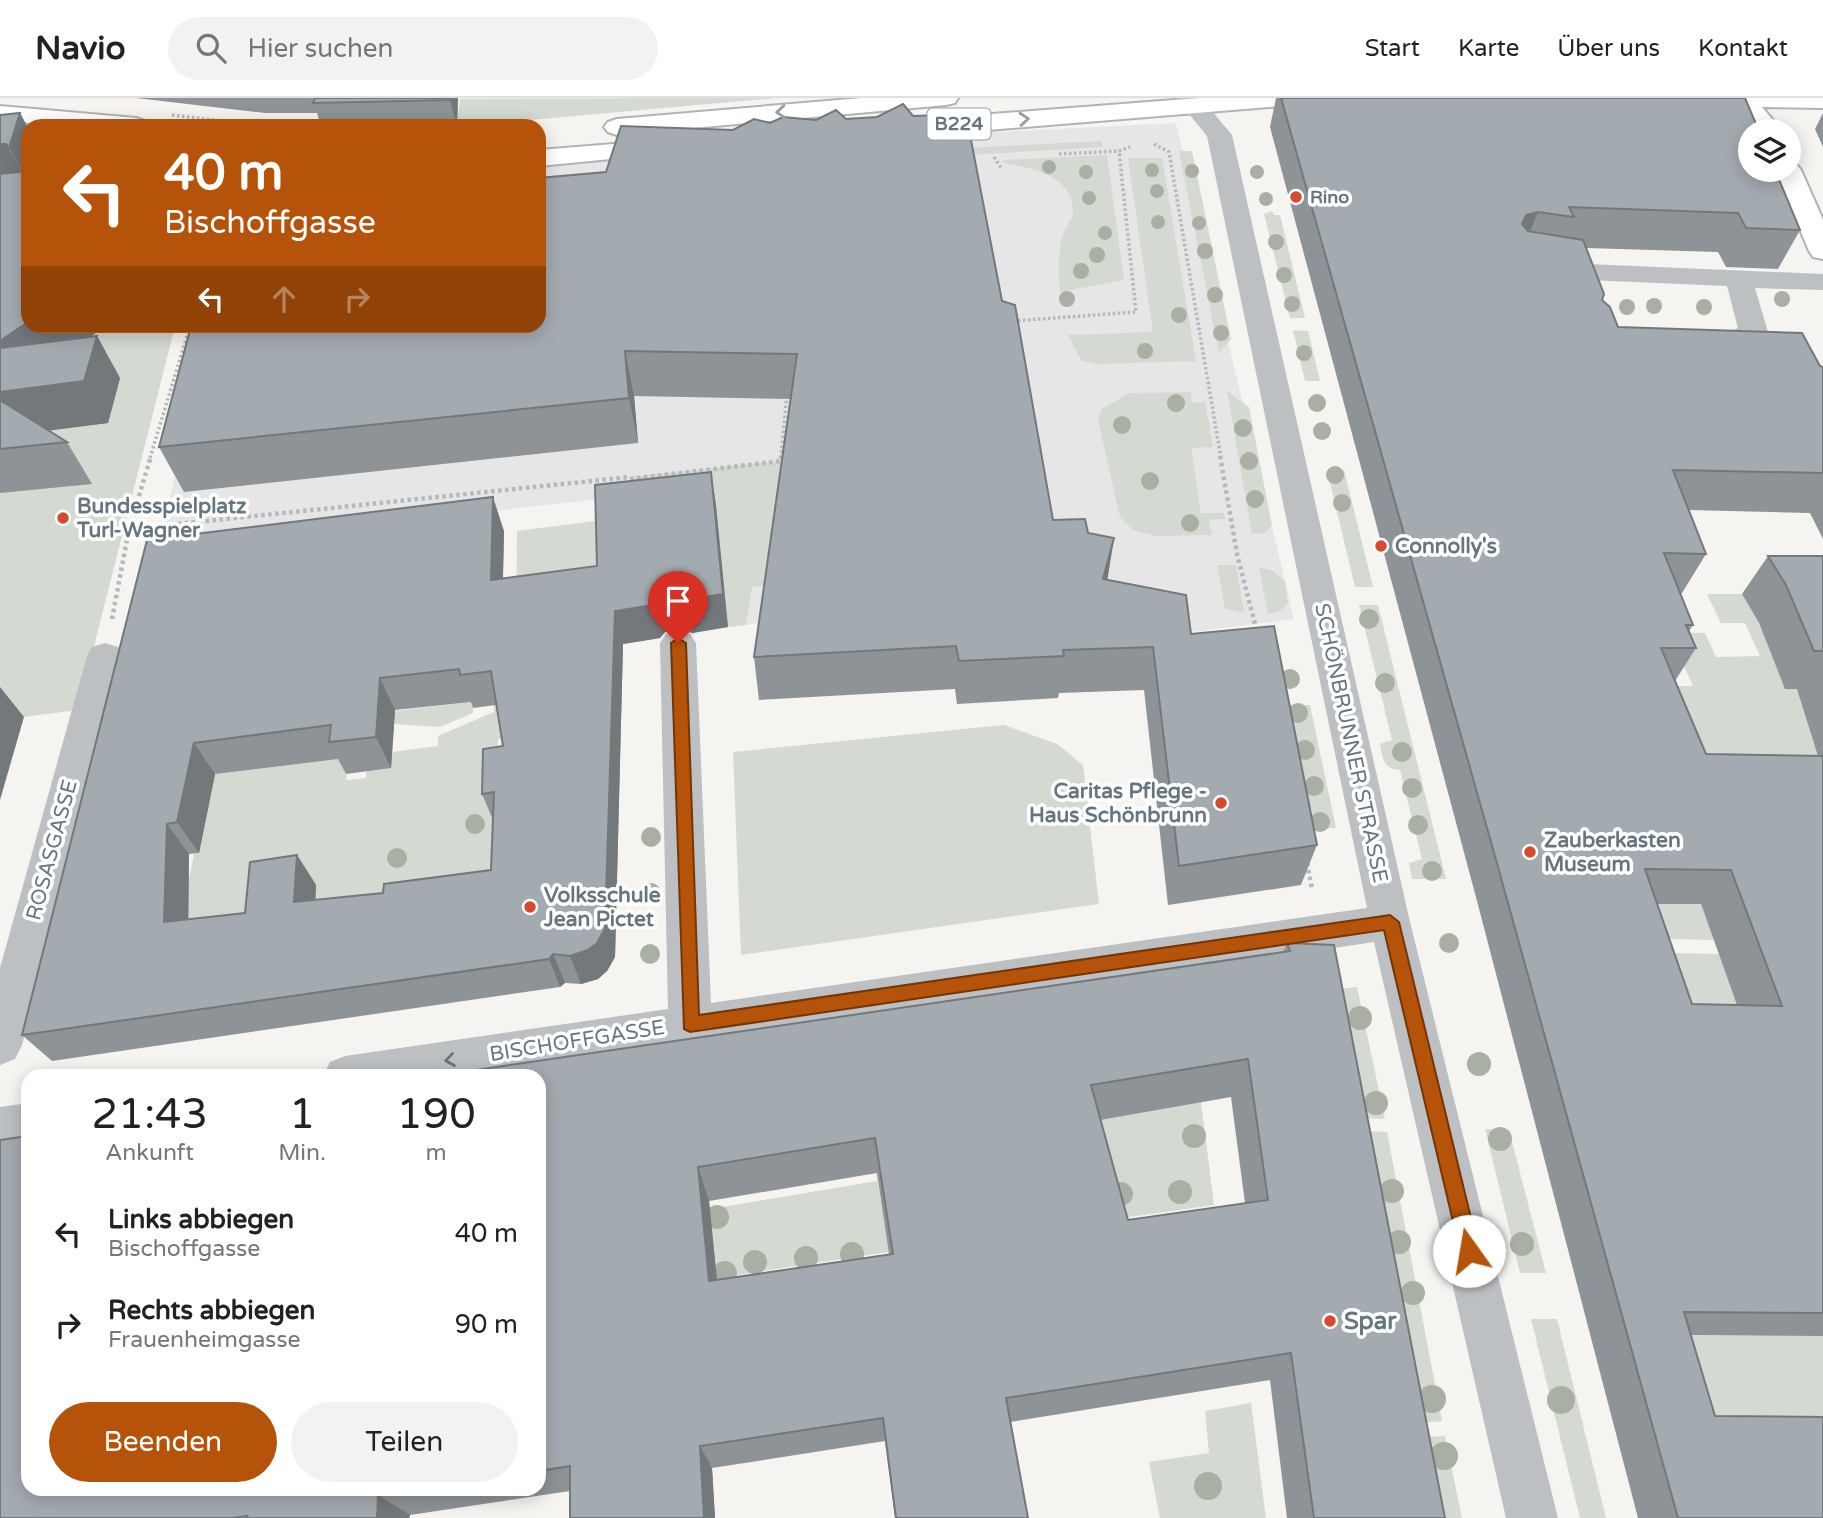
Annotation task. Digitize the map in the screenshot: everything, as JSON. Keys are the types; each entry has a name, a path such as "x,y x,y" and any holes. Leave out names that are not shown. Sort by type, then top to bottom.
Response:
{"main road":[{"name":"B224","path":"593,129 946,98"},
{"name":"B224","path":"891,130 1191,102 1293,98"},
{"path":"1702,98 1823,101"},
{"path":"1743,98 1760,119"},
{"path":"0,113 63,119"},
{"path":"0,135 21,136"},
{"path":"546,157 688,146"},
{"path":"1793,182 1820,240"}],"street":[{"name":"SCHÖNBRUNNER STRASSE","path":"1191,102 1219,135 1390,922 1532,1518"},
{"path":"1523,262 1587,272 1823,282"},
{"path":"1682,340 1735,341 1753,332 1739,279"},
{"path":"678,643 690,1024"},
{"name":"ROSASGASSE","path":"0,1045 105,656"},
{"name":"BISCHOFFGASSE","path":"391,1069 1390,922"},
{"path":"0,1128 21,1125"}],"path":[{"path":"1148,140 1168,152 1237,554 1258,636"},
{"path":"1009,321 1136,312 1119,151 1049,154"},
{"path":"1001,168 994,157 1008,156"},
{"path":"105,656 129,529 188,333"},
{"path":"129,529 782,461 788,382"},
{"path":"630,477 631,490"},
{"path":"1304,851 1313,892"}],"shaded area":[{"path":"775,98 540,119 458,119 460,99"},
{"path":"1176,123 1294,619 1168,635 967,593 746,625 768,480 157,549 211,333 546,333 546,155"},
{"path":"1101,141 1103,147 966,155 967,148"},
{"path":"1179,151 1192,151 1231,339 1219,353"},
{"path":"1107,155 1124,280 1060,292 1060,248 1073,212 1071,200 1066,190 1048,176 1025,167 1003,163 1003,160"},
{"path":"1128,158 1162,158 1196,361 1097,364 1081,360 1068,335 1153,332"},
{"path":"1272,211 1274,215 1280,215 1305,318 1290,318 1264,214"},
{"name":"Bundesspielplatz Turl-Wagner","path":"0,270 21,312 21,333 173,333 78,710 0,720"},
{"path":"1293,330 1308,331 1320,381 1305,381"},
{"path":"1227,391 1249,407 1272,526 1265,533 1252,534"},
{"path":"1191,392 1192,403 1205,402 1213,447 1191,448 1201,513 1224,513 1225,519 1209,520 1212,535 1156,536 1133,530 1120,517 1098,420 1102,409 1129,393"},
{"path":"781,461 764,586 752,587 746,625 728,627 716,507 633,516 630,477"},
{"path":"1327,470 1344,470 1373,587 1355,587"},
{"path":"603,520 606,645 516,623 517,531"},
{"path":"1217,565 1236,565 1244,613 1225,608"},
{"path":"1259,567 1273,571 1285,581 1288,603 1280,611 1268,614"},
{"path":"1707,594 1742,594 1759,623 1785,688 1802,689 1819,758 1648,904 1701,904 1714,940 1630,938 1679,790 1671,686 1693,686 1675,647 1650,632 1705,633 1716,657 1760,656 1745,623 1721,623"},
{"path":"1359,605 1378,605 1446,879 1412,879 1409,863 1422,859 1400,770 1390,768 1382,754 1380,744 1392,740"},
{"path":"222,692 377,713 472,702 473,713 440,727 377,723 227,772 348,757 346,780 366,778 366,772 392,752 438,746 438,736 494,712 494,705 522,702 520,736 498,739 495,780 505,857 455,896 188,943 182,914 194,854 199,853"},
{"path":"1289,705 1310,705 1336,828 1313,828"},
{"path":"1004,725 1057,744 1083,765 1099,904 741,955 733,752"},
{"path":"1628,952 1719,954 1749,1037 1662,1035"},
{"path":"1357,987 1385,1119 1364,1118 1339,989"},
{"path":"1200,1094 1214,1205 1108,1220 1060,1118 1148,1110 1165,1107"},
{"path":"1485,1129 1509,1130 1546,1273 1520,1273"},
{"path":"1367,1131 1387,1132 1442,1421 1422,1423"},
{"path":"874,1156 889,1252 716,1278 710,1209 877,1181"},
{"path":"1531,1319 1557,1319 1606,1518 1580,1518"},
{"path":"1651,1335 1823,1336 1823,1437 1679,1435"},
{"path":"1251,1403 1266,1518 1160,1518 1149,1462 1209,1453 1205,1411"},
{"path":"1445,1436 1462,1518 1439,1518 1424,1437"}],"building":[{"path":"315,98 450,98 450,100 313,103"},
{"path":"1281,98 1745,98 1754,119 1738,119 1738,182 1780,182 1800,230 1746,228 1738,213 1569,207 1574,217 1538,212 1526,215 1522,224 1528,231 1583,240 1604,294 1602,300 1610,307 1618,327 1802,333 1823,367 1823,473 1673,470 1706,554 1664,553 1693,625 1686,625 1696,648 1661,648 1706,754 1823,756 1823,1313 1684,1312 1715,1416 1823,1417 1823,1518 1678,1518","holes":["1645,869 1731,870 1782,1006 1692,1004"]},
{"path":"903,104 913,116 966,114 1002,301 1015,305 1053,520 1085,519 1088,533 1114,538 1103,579 1186,595 1191,634 1274,626 1317,845 1179,866 1153,647 1063,650 1064,656 959,661 956,646 754,657 797,354 625,351 629,398 159,447 189,333 546,333 546,177 606,172 621,126 733,130 754,119 770,123 783,117 816,120 836,110 846,119 877,117"},
{"path":"20,113 9,148 6,144 0,144 0,115"},
{"path":"21,172 21,327 0,341 0,174"},
{"path":"97,336 84,381 0,392 0,348"},
{"path":"0,400 67,442 0,449"},
{"path":"711,472 723,594 686,600 671,594 658,598 653,605 615,611 605,928 597,943 588,950 570,956 553,954 549,959 22,1035 147,540 493,497 491,580 597,566 595,485","holes":["459,669 460,675 491,671 503,746 483,749 482,794 494,792 491,870 384,884 383,893 294,902 297,855 250,862 245,913 164,922 167,824 177,822 194,743 331,725 329,742 376,737 380,678"]},
{"path":"1768,556 1823,556 1823,651 1814,651 1786,585"},
{"path":"1287,943 1334,945 1445,1518 1314,1518 1291,1353 1006,1398 1028,1518 896,1518 883,1418 700,1446 704,1518 570,1518 570,1466 546,1470 546,1069 483,1069 1290,951","holes":["1248,1059 1268,1200 1128,1220 1091,1085","875,1138 893,1254 709,1281 698,1167"]},
{"path":"21,1137 21,1496 378,1496 377,1518 0,1518 0,1140"}],"place":[{"name":"Rino","path":"1296,197"},
{"name":"Bundesspielplatz Turl-Wagner","path":"63,518"},
{"name":"Connolly's","path":"1381,546"},
{"name":"Caritas Pflege - Haus Schönbrunn","path":"1221,803"},
{"name":"Zauberkasten Museum","path":"1530,852"},
{"name":"Volksschule Jean Pictet","path":"530,907"},
{"name":"Spar","path":"1330,1321"}],"route":[{"path":"678,643 690,1024 1390,922 1469,1251"}]}
